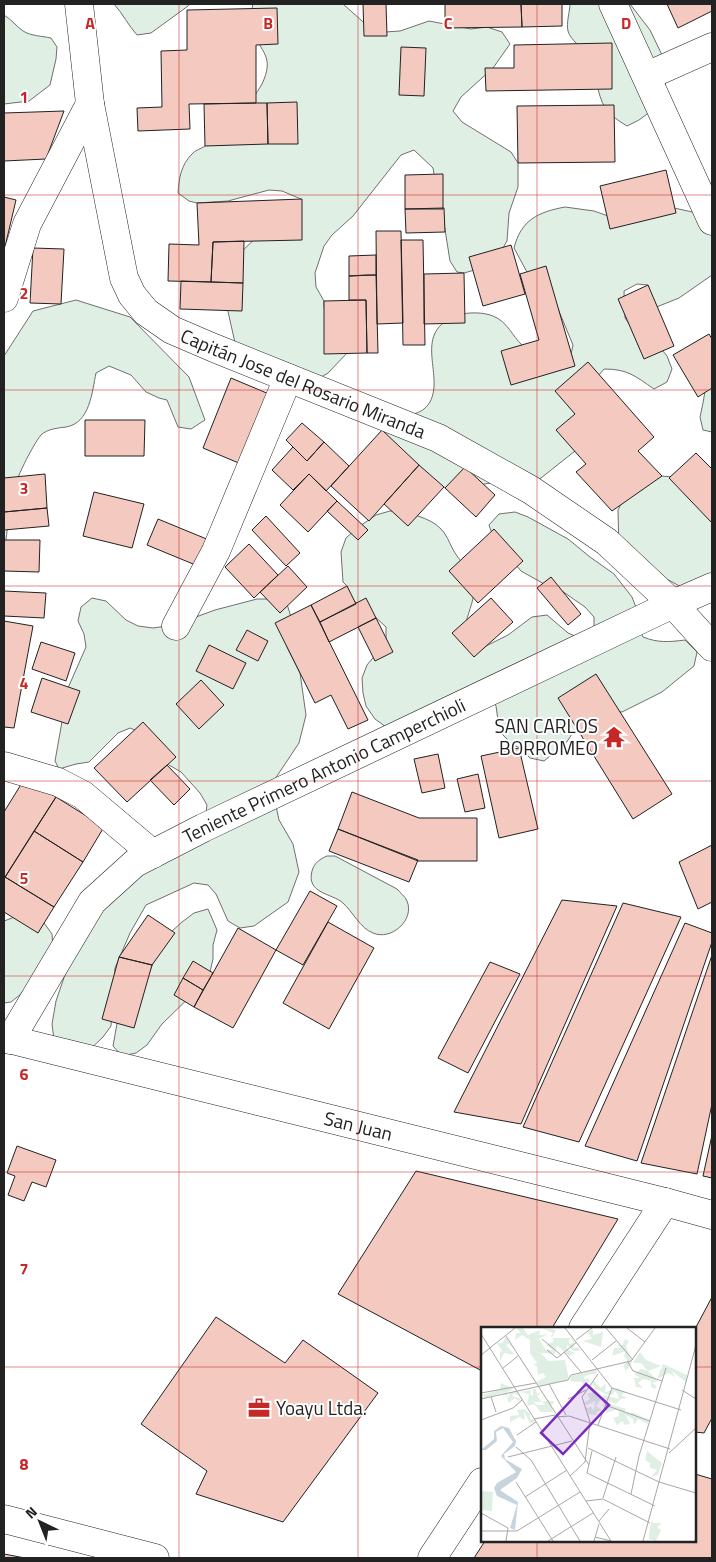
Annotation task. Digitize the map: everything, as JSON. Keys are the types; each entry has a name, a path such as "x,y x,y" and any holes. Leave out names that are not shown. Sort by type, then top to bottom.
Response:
{"street":[{"name":"Capitán Jose del Rosario Miranda","path":"79,4 90,104 124,278 132,295 146,312 172,330 438,438 531,490 607,542 673,604 712,647"},
{"path":"613,4 712,221"},
{"path":"647,76 712,47"},
{"path":"4,298 28,224 90,104"},
{"path":"176,626 216,551 288,378"},
{"name":"Teniente Primero Antonio Camperchioli","path":"7,1039 92,902 135,863 203,828 712,587"},
{"path":"4,766 58,782 84,795 153,854"},
{"name":"San Juan","path":"7,1039 712,1215"},
{"path":"584,1327 665,1202"},
{"path":"432,1558 481,1484"},
{"path":"4,1519 155,1558"}],"green space":[{"path":"114,4 189,4 151,33 137,35"},
{"path":"253,4 343,4 371,29 385,32 400,31 429,21 471,29 487,27 502,32 510,44 493,68 461,97 453,111 462,122 511,152 518,163 518,187 509,213 507,241 500,253 478,269 464,273 457,272 450,261 443,209 438,197 433,168 414,150 401,155 353,216 332,235 324,246 315,273 316,287 324,301 324,307 349,351 328,373 316,380 236,347 224,294 239,254 301,199 282,191 269,190 228,201 197,203 189,201 178,193 181,172 188,158 195,151 205,146 214,133 246,105 262,84 266,75 267,61 251,27"},
{"path":"570,4 630,4 650,30 663,57 666,70 665,86 651,111 639,120 627,126 613,116 602,103 591,61 587,54 571,38 568,31 567,24"},
{"path":"4,15 26,33 51,38 57,47 50,85 29,101 4,104"},
{"path":"565,207 594,211 608,216 674,208 706,215 712,220 712,275 679,298 654,308 648,285 637,284 624,291 625,318 633,329 658,345 667,356 672,369 667,382 654,389 625,372 604,369 578,400 575,414 577,436 575,451 541,478 527,483 512,480 484,484 472,492 458,495 444,487 439,487 419,465 388,443 382,430 393,420 418,413 430,402 434,391 432,342 436,331 444,322 459,315 476,313 493,316 502,322 525,347 570,359 573,345 556,304 527,272 514,248 521,230 532,219"},
{"path":"76,300 130,317 189,377 205,420 191,429 178,427 167,400 146,392 131,375 109,366 96,373 88,406 80,420 66,427 43,433 29,455 12,494 4,548 4,356 33,311"},
{"path":"712,356 712,432 703,430 700,417"},
{"path":"647,475 674,477 712,513 712,599 685,589 619,553 618,510 625,496"},
{"path":"390,511 410,514 431,521 446,535 455,553 473,580 474,594 465,627 482,648 508,635 532,617 547,615 568,633 582,639 594,632 594,617 585,607 562,591 546,585 521,571 494,539 489,525 499,514 515,512 568,539 614,574 632,597 637,610 638,625 643,637 664,642 685,640 697,652 694,666 662,692 622,712 593,709 582,719 566,743 544,761 530,758 502,734 496,706 489,696 386,727 375,719 366,706 362,678 367,665 386,642 386,627 368,610 352,600 347,586 343,582 341,552 346,538 357,528 376,515"},
{"path":"92,598 106,601 126,620 138,626 153,628 174,625 215,610 257,599 271,599 287,604 291,617 287,647 300,673 306,715 299,743 275,779 273,792 279,820 293,844 299,872 288,902 254,926 240,928 228,921 216,894 208,885 194,883 146,905 130,933 115,968 111,1026 103,1037 81,1058 54,1040 52,1024 56,1001 70,960 88,922 205,819 207,805 200,793 181,772 169,765 142,733 130,728 118,733 89,762 59,769 55,761 68,688 86,647 84,634 78,621 81,607"},
{"path":"335,856 397,889 406,899 409,908 405,922 387,934 373,933 360,924 343,903 316,889 311,879 312,871 322,858"},
{"path":"208,909 217,930 210,972 203,984 162,1024 147,1045 136,1053 122,1056 113,1046 118,1018 144,985 161,944 171,932 194,913"},
{"path":"25,911 44,923 52,934 53,947 21,994 11,1002 4,1003 4,921"}],"building":[{"path":"363,4 386,4 387,36 364,36"},
{"path":"445,4 521,4 522,27 445,28"},
{"path":"521,4 562,4 562,26 522,27"},
{"path":"667,4 712,4 712,11 678,28"},
{"path":"277,8 278,44 256,45 256,103 189,104 190,129 138,131 137,108 162,107 161,51 187,50 187,10"},
{"path":"612,43 612,89 486,91 485,68 514,68 514,45"},
{"path":"401,47 426,48 424,96 399,95"},
{"path":"297,102 298,144 268,144 267,103"},
{"path":"267,103 268,144 205,146 204,104"},
{"path":"614,105 615,162 518,163 517,106"},
{"path":"64,111 46,159 4,161 4,113"},
{"path":"666,170 676,213 610,229 600,186"},
{"path":"443,174 443,209 405,209 405,175"},
{"path":"4,197 16,200 4,251"},
{"path":"302,199 302,240 213,242 211,282 168,281 169,244 199,245 197,203"},
{"path":"444,208 445,232 406,233 405,209"},
{"path":"376,231 401,231 403,323 377,324"},
{"path":"401,240 423,240 425,345 403,345"},
{"path":"244,241 243,283 211,282 213,242"},
{"path":"511,245 525,294 483,306 469,257"},
{"path":"33,248 64,249 61,304 30,303"},
{"path":"376,255 376,275 349,276 349,256"},
{"path":"546,266 575,366 511,385 501,351 539,340 520,274"},
{"path":"464,273 465,323 424,324 424,274"},
{"path":"376,275 378,353 367,353 366,300 349,300 349,276"},
{"path":"181,281 243,283 242,311 180,309"},
{"path":"648,285 674,346 644,359 618,299"},
{"path":"366,300 367,353 324,354 324,301"},
{"path":"709,334 712,339 712,388 698,397 673,355"},
{"path":"588,362 654,437 638,451 662,476 612,511 576,472 586,464 556,430 575,414 555,391"},
{"path":"231,378 269,394 241,464 203,448"},
{"path":"85,420 145,420 144,456 85,456"},
{"path":"302,423 324,442 307,461 286,440"},
{"path":"382,430 419,465 369,521 331,486"},
{"path":"324,442 349,466 326,491 309,474 293,490 272,470 293,447 307,461"},
{"path":"696,453 712,469 712,523 669,478"},
{"path":"419,465 444,487 408,526 384,504"},
{"path":"465,467 495,495 476,517 445,488"},
{"path":"45,474 47,508 4,512 4,478"},
{"path":"309,474 337,501 308,532 280,505"},
{"path":"94,492 144,504 132,548 83,536"},
{"path":"337,501 368,530 358,540 327,511"},
{"path":"47,508 49,526 4,530 4,512"},
{"path":"266,516 300,553 286,566 252,530"},
{"path":"158,519 209,540 198,566 147,545"},
{"path":"494,529 523,561 478,603 449,571"},
{"path":"4,540 40,540 39,572 4,571"},
{"path":"249,544 278,575 254,598 225,567"},
{"path":"288,566 307,587 280,613 260,592"},
{"path":"551,577 581,614 568,625 537,588"},
{"path":"347,586 356,604 320,622 311,605"},
{"path":"4,591 46,593 44,618 4,616"},
{"path":"366,598 376,618 329,642 320,622"},
{"path":"491,598 513,622 474,657 452,633"},
{"path":"311,605 368,720 348,729 331,695 315,703 275,623"},
{"path":"376,618 393,652 375,661 358,627"},
{"path":"4,621 33,626 14,728 4,727"},
{"path":"247,630 268,641 258,661 236,650"},
{"path":"41,642 75,653 66,681 32,669"},
{"path":"209,645 246,663 233,689 196,671"},
{"path":"596,674 672,794 633,819 558,698"},
{"path":"42,678 80,691 68,724 31,712"},
{"path":"201,680 224,705 199,729 176,704"},
{"path":"143,722 176,757 127,802 94,768"},
{"path":"519,748 538,829 499,838 481,756"},
{"path":"438,754 445,788 422,793 414,759"},
{"path":"167,765 190,789 174,805 150,780"},
{"path":"478,774 485,808 465,812 457,779"},
{"path":"25,778 56,797 4,879 4,812"},
{"path":"352,792 419,818 477,818 477,861 418,861 338,829"},
{"path":"56,797 104,827 83,862 34,831"},
{"path":"338,829 418,860 409,882 329,851"},
{"path":"34,831 83,862 54,907 5,877"},
{"path":"712,845 712,902 698,909 679,862"},
{"path":"5,877 54,907 38,933 4,912"},
{"path":"310,891 337,906 303,965 276,950"},
{"path":"562,900 617,906 521,1124 454,1112"},
{"path":"623,903 681,917 579,1142 523,1127"},
{"path":"148,915 175,933 152,965 119,957"},
{"path":"328,922 374,948 329,1029 283,1003"},
{"path":"685,923 712,933 712,942 637,1161 585,1146"},
{"path":"238,928 276,950 233,1028 194,1007"},
{"path":"712,955 712,1104 697,1174 641,1163"},
{"path":"119,957 152,965 134,1028 102,1019"},
{"path":"193,961 213,973 203,990 183,978"},
{"path":"490,962 520,974 468,1073 438,1058"},
{"path":"183,978 203,990 194,1007 174,995"},
{"path":"712,1135 712,1178 703,1176"},
{"path":"17,1146 56,1160 46,1187 32,1182 24,1201 8,1195 15,1176 7,1173"},
{"path":"416,1171 618,1219 553,1327 481,1327 481,1370 338,1294"},
{"path":"712,1297 712,1418 704,1433 696,1432 696,1327"},
{"name":"Yoayu Ltda.","path":"216,1317 285,1363 303,1340 378,1393 283,1522 196,1494 207,1471 141,1424"},
{"path":"696,1474 712,1479 712,1558 474,1558 484,1542 696,1542"},
{"path":"4,1554 25,1558 4,1558"}],"place":[{"name":"SAN CARLOS BORROMEO","path":"614,737"},
{"name":"Yoayu Ltda.","path":"259,1408"}]}
